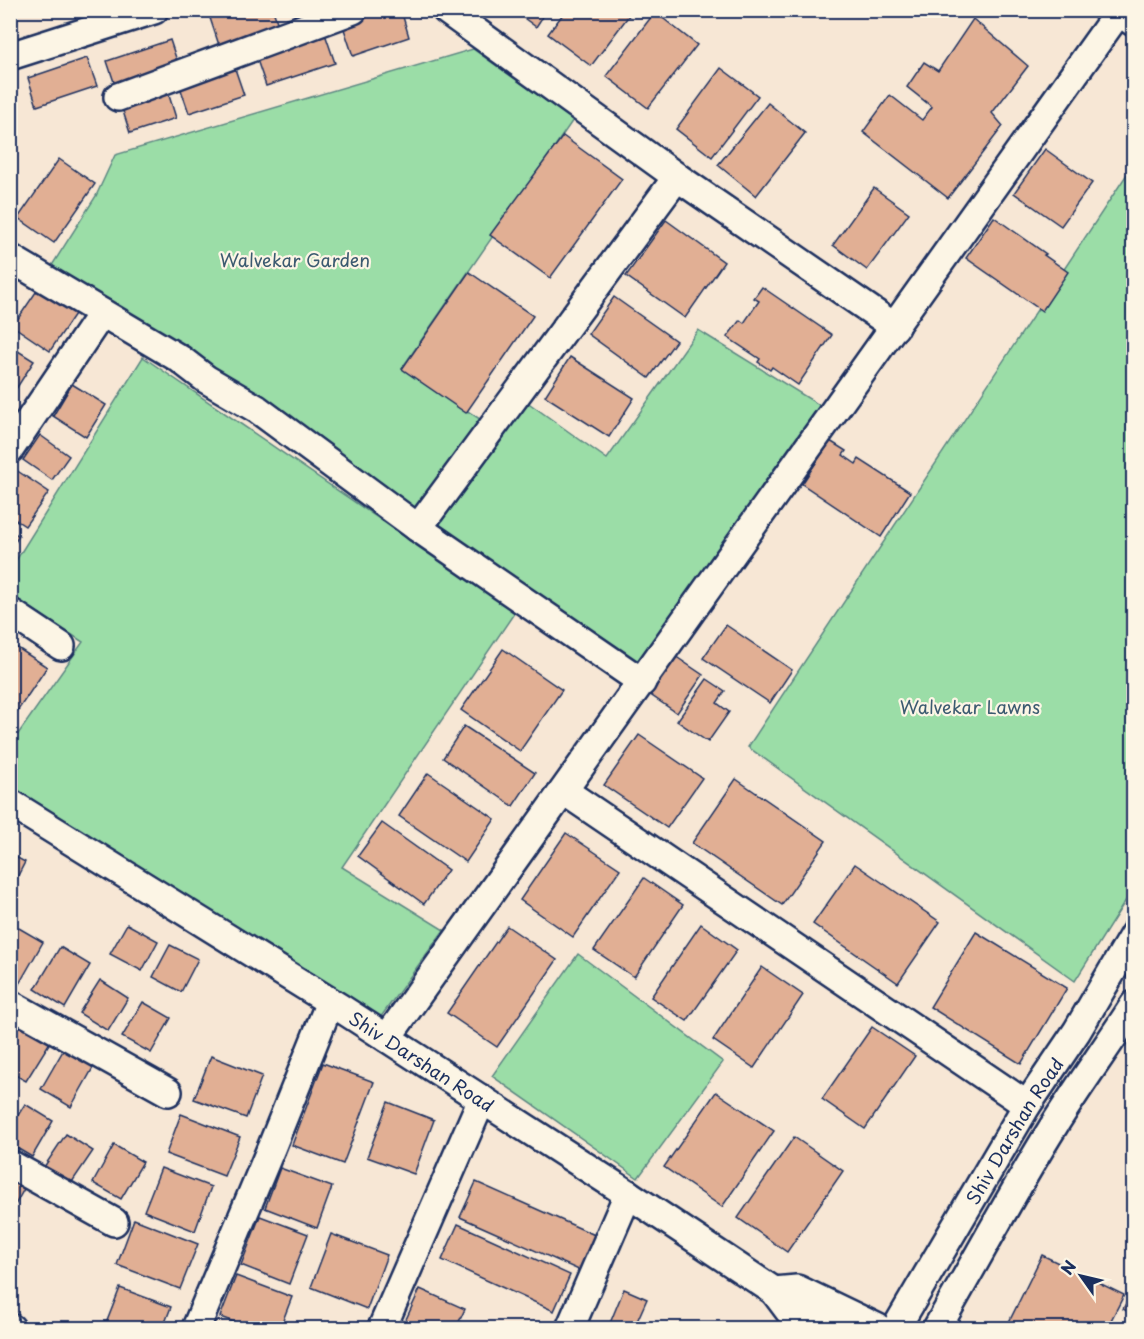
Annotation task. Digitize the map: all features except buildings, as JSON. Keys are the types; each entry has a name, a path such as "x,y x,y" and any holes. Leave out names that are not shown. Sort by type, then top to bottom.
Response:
{"highway":[{"path":"1122,10 1134,19"}],"street":[{"path":"10,56 154,10"},
{"path":"118,98 353,10"},
{"path":"446,10 677,177 895,327"},
{"path":"387,1038 1122,10"},
{"path":"418,528 677,177"},
{"path":"10,258 180,359 206,379 257,409 418,528 642,682"},
{"path":"10,449 102,313"},
{"path":"10,612 61,646"},
{"path":"564,791 1027,1105"},
{"name":"Shiv Darshan Road","path":"10,803 482,1099 774,1290 789,1311 823,1329"},
{"name":"Shiv Darshan Road","path":"896,1329 1027,1105 1077,1031 1134,934"},
{"path":"196,1329 330,1002"},
{"path":"10,1004 168,1092"},
{"name":"Shiv Darshan Road","path":"937,1329 1049,1134 1134,1005"},
{"path":"382,1329 482,1099"},
{"path":"10,1164 114,1222"},
{"path":"570,1329 628,1194"},
{"path":"774,1290 797,1289 878,1329"}],"green space":[{"name":"Walvekar Garden","path":"473,49 573,120 402,368 492,427 418,528 44,278 96,196 115,155"},
{"name":"Walvekar Lawns","path":"1133,165 1133,889 1075,981 748,747"},
{"path":"698,330 824,408 642,682 427,534 516,394 607,459"},
{"path":"143,357 515,612 342,867 444,930 372,1029 11,803 11,744 83,642 11,595 10,570"},
{"path":"578,954 723,1062 638,1178 492,1076"}]}
